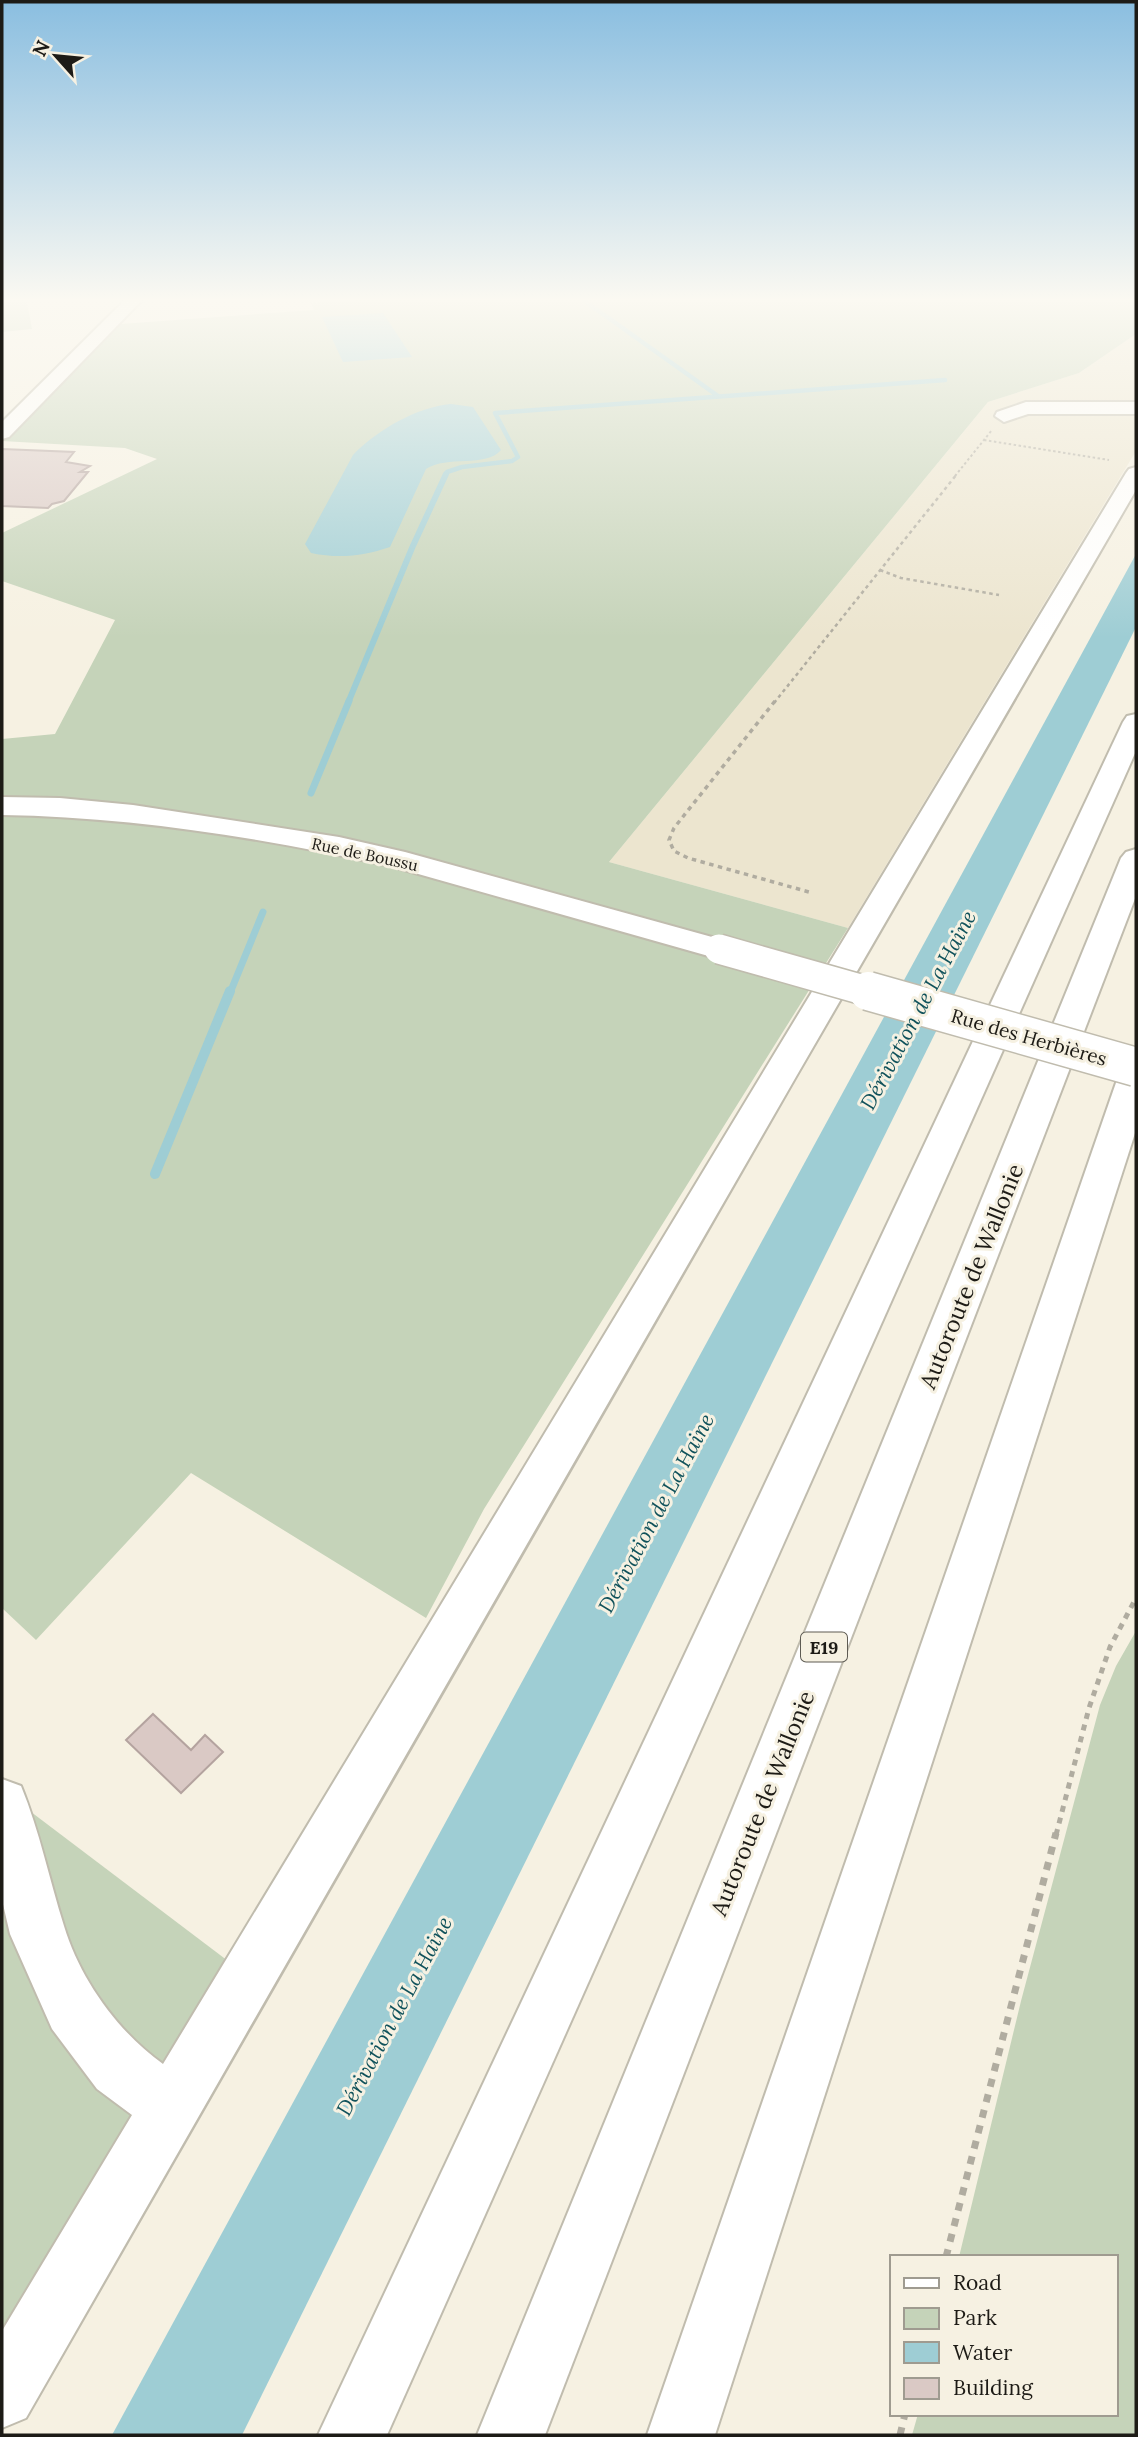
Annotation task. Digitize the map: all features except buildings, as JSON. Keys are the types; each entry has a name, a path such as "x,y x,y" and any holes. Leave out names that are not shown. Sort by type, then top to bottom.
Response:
{"main road":[{"path":"2,433 24,411"},
{"path":"1004,416 1019,411"},
{"path":"2,2394 739,1142 1123,466"},
{"path":"352,2435 1136,722"},
{"name":"Rue de Boussu","path":"2,806 60,807 133,814 339,846 395,858 719,949"},
{"name":"Autoroute de Wallonie","path":"511,2435 1136,858"},
{"name":"Rue des Herbières","path":"719,949 1136,1067"},
{"path":"681,2435 1136,1077"},
{"path":"2,1805 12,1832 38,1934 72,2009 118,2068 172,2107"}],"path":[{"path":"809,892 688,858 674,851 669,840 674,828 1004,416"},
{"path":"984,440 1123,466"},
{"path":"880,570 901,578 999,595"},
{"path":"947,2255 1089,1708 1110,1647 1136,1598"},
{"path":"900,2435 905,2416"}],"shaded area":[{"path":"981,411 1136,411 1136,451 848,928 609,862"}],"green space":[{"path":"33,411 981,411 609,862 848,928 484,1509 426,1618 191,1473 36,1640 2,1608 2,739 55,734 115,620 2,581 2,533 157,459 125,448 2,441"},
{"path":"1136,1631 1136,2435 912,2435 917,2416 1117,2416 1117,2255 959,2255 1021,2001 1100,1705 1116,1666"},
{"path":"2,1790 228,1961 2,2331"}],"water":[{"path":"423,411 475,411 501,450 486,459 444,463 426,469 390,547 351,556 311,553 305,544 353,455 374,437"},
{"name":"Dérivation de La Haine","path":"1136,554 1136,627 242,2435 112,2435"}],"waterway":[{"path":"446,474 462,467 512,461 518,457 495,413 526,411"},
{"path":"348,703 412,548 446,474"},
{"path":"311,793 349,701"},
{"path":"230,993 263,912"},
{"path":"155,1174 230,991"}]}
